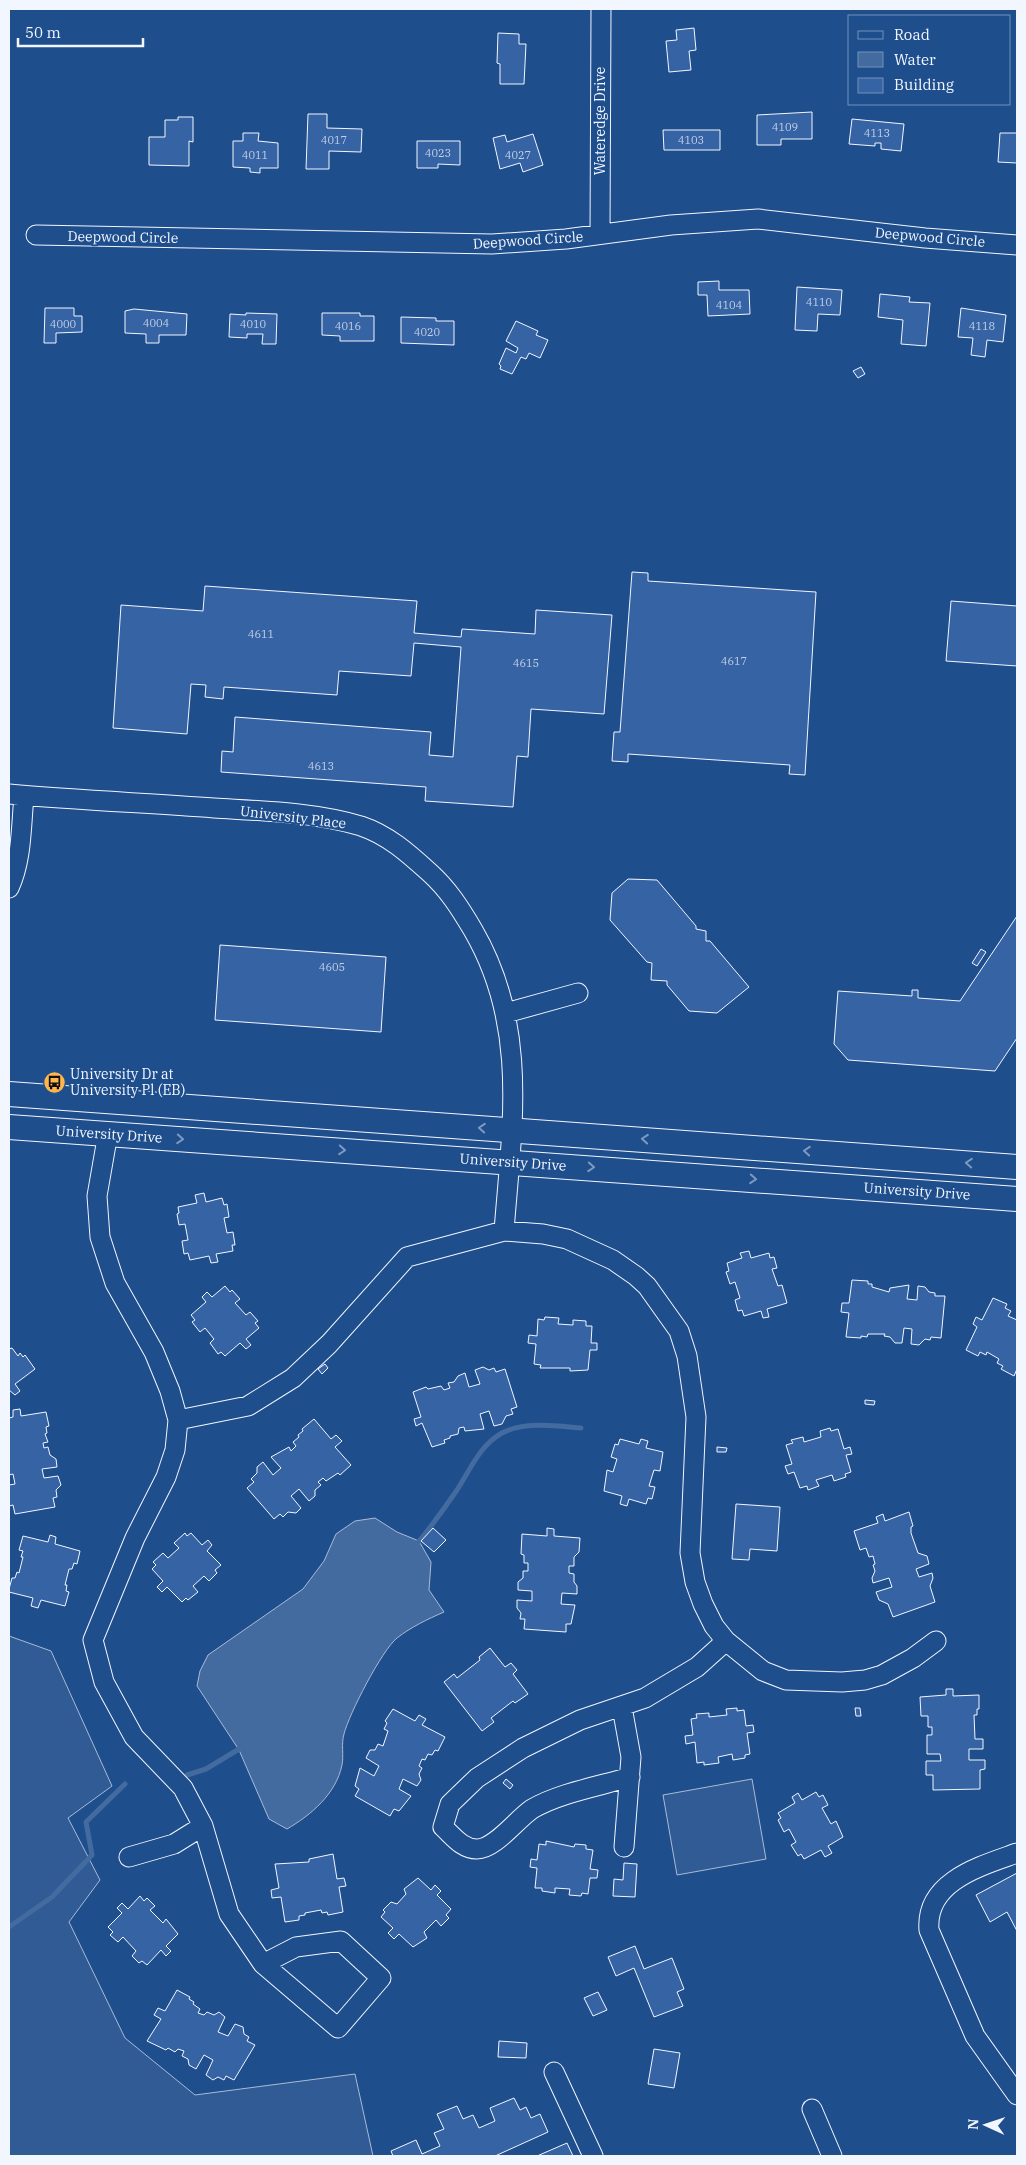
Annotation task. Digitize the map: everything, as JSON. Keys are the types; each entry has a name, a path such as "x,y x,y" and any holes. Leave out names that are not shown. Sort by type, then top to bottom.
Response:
{"main road":[{"path":"9,1094 1017,1167"},
{"name":"University Drive","path":"9,1127 1017,1199"}],"street":[{"name":"Wateredge Drive","path":"600,234 601,9"},
{"name":"Deepwood Circle","path":"36,236 492,244 566,239 670,225 758,219 925,238 1017,245"},
{"path":"9,888 15,875 20,849 17,795"},
{"name":"University Place","path":"17,795 264,811 339,820 364,827 394,842 451,894 480,942 506,1013 513,1061 512,1130 504,1231"},
{"path":"506,1013 578,993"},
{"path":"108,1133 97,1196 100,1237 116,1283 154,1352 170,1392 178,1420 174,1450 166,1477 135,1538 93,1640 104,1682 134,1737 184,1788 202,1826 229,1914 263,1964 338,2028 381,1978 341,1941 296,1947 263,1964"},
{"path":"178,1420 248,1406 293,1378 329,1344 408,1256 504,1231 543,1234 568,1239 613,1260 647,1286 679,1331 687,1356 696,1417 690,1552 695,1582 714,1626 726,1641 763,1671 786,1680 842,1682 865,1680 882,1675 914,1658 936,1641"},
{"path":"630,1777 552,1800 532,1810 492,1843 479,1849 465,1847 443,1827 450,1804 477,1778 522,1748 580,1720 645,1698 697,1667 726,1641"},
{"path":"622,1707 631,1757 624,1847"},
{"path":"129,1857 174,1844 202,1826"},
{"path":"1017,1853 972,1869 942,1891 930,1907 928,1917 929,1930 975,2036 1017,2094"},
{"path":"554,2072 593,2156"},
{"path":"812,2109 832,2156"}],"shaded area":[{"path":"9,1636 51,1651 112,1786 68,1818 100,1880 69,1922 125,2038 195,2095 355,2074 373,2156 9,2156"},
{"path":"752,1779 766,1859 677,1875 663,1795"}],"water":[{"path":"375,1518 397,1532 419,1541 431,1562 429,1590 444,1612 408,1630 397,1638 383,1655 347,1725 343,1738 343,1757 339,1776 321,1803 287,1829 269,1819 239,1750 197,1686 200,1671 208,1655 303,1589 324,1561 336,1534 355,1521"}],"building":[{"path":"694,28 696,50 689,51 691,70 669,72 666,41 677,40 676,30"},
{"path":"498,33 519,34 519,44 526,44 524,84 500,84 500,64 497,63"},
{"path":"812,112 812,139 781,139 781,145 757,145 757,115"},
{"path":"308,114 327,114 327,128 362,129 361,152 329,151 329,169 306,169"},
{"path":"178,117 193,117 193,142 189,141 189,166 149,165 149,137 165,137 165,120 178,120"},
{"path":"852,119 904,124 901,151 881,149 881,143 875,143 875,146 849,144"},
{"path":"663,130 720,130 720,150 664,150"},
{"path":"243,133 259,133 258,141 278,143 278,168 260,168 260,173 250,172 250,168 233,167 233,141 243,141"},
{"path":"1000,133 1017,133 1017,163 998,162"},
{"path":"533,134 543,165 523,172 520,163 500,169 493,138 505,135 507,142"},
{"path":"417,141 460,141 460,165 438,164 438,168 417,168"},
{"path":"719,281 719,290 749,290 750,314 708,316 707,295 698,295 698,282"},
{"path":"797,287 842,290 840,315 818,314 817,331 795,330"},
{"path":"880,294 910,297 909,302 930,303 926,346 901,344 903,320 878,317"},
{"path":"45,308 74,308 74,316 82,316 82,332 56,333 56,343 44,343"},
{"path":"961,308 1006,315 1003,342 987,340 985,357 971,355 973,338 958,337"},
{"path":"134,309 187,314 186,335 159,335 159,343 146,343 146,334 125,333 125,311"},
{"path":"246,313 277,314 276,344 262,344 263,334 247,334 247,338 229,337 230,314 246,315"},
{"path":"322,313 360,313 360,316 374,316 374,341 340,341 340,336 322,335"},
{"path":"401,317 436,318 436,321 454,321 454,345 401,343"},
{"path":"516,321 538,331 536,335 548,340 540,358 529,353 526,359 521,357 512,374 500,369 501,366 499,364 506,348 516,353 518,348 506,341"},
{"path":"861,367 865,374 858,378 853,371"},
{"path":"632,572 648,573 648,581 816,592 805,775 789,774 790,765 628,754 628,762 612,761 614,732 620,732"},
{"path":"205,586 417,601 414,633 461,637 462,629 535,634 536,610 612,615 604,714 531,709 528,757 517,756 513,807 425,801 426,787 221,772 222,751 233,752 235,717 431,732 429,755 453,757 461,647 414,643 411,676 339,671 337,695 224,687 223,699 205,697 206,685 191,684 187,734 113,728 121,605 203,611"},
{"path":"951,601 1017,606 1017,666 946,661"},
{"path":"628,879 657,880 696,926 696,929 706,931 706,941 710,941 749,987 717,1013 689,1011 667,985 667,981 651,980 652,963 647,962 610,920 612,893"},
{"path":"1017,916 1017,1038 995,1071 848,1060 834,1044 838,991 912,996 912,990 918,990 918,998 960,1001"},
{"path":"220,945 386,957 381,1032 215,1020"},
{"path":"981,949 986,952 977,966 972,963"},
{"path":"204,1193 206,1202 222,1198 224,1205 227,1204 229,1217 224,1218 227,1233 233,1232 235,1245 232,1245 233,1251 216,1254 218,1262 211,1263 209,1256 190,1260 188,1253 184,1254 182,1241 188,1240 185,1224 179,1225 178,1207 197,1203 195,1195"},
{"path":"749,1251 751,1258 769,1253 770,1258 774,1257 777,1268 772,1269 778,1286 782,1285 787,1303 767,1309 769,1317 763,1318 761,1311 744,1316 742,1310 738,1311 735,1300 740,1298 735,1282 730,1284 726,1272 729,1271 727,1263 742,1258 740,1253"},
{"path":"852,1280 868,1281 868,1284 872,1284 872,1287 889,1292 890,1288 909,1285 907,1299 917,1300 918,1286 925,1287 929,1292 935,1293 935,1296 945,1296 941,1338 931,1337 930,1340 925,1339 919,1345 911,1344 912,1329 904,1328 902,1343 895,1343 890,1337 884,1336 885,1334 868,1334 867,1337 861,1336 861,1338 846,1337 849,1313 841,1312 842,1303 849,1303"},
{"path":"225,1286 230,1292 232,1290 240,1299 235,1303 246,1315 250,1312 258,1321 255,1323 259,1328 246,1339 251,1345 246,1349 240,1343 225,1356 221,1352 218,1354 210,1343 214,1339 205,1328 200,1332 192,1322 195,1320 191,1315 206,1302 202,1297 207,1292 212,1297"},
{"path":"993,1298 1007,1304 1005,1308 1011,1311 1008,1316 1017,1320 1017,1369 1014,1376 1001,1369 1003,1366 997,1363 999,1359 987,1352 986,1355 980,1352 978,1356 966,1350 977,1327 973,1324 976,1317 982,1320"},
{"path":"545,1317 559,1318 558,1324 573,1325 573,1320 586,1321 586,1326 592,1326 591,1343 597,1343 597,1350 590,1350 588,1370 570,1371 570,1368 540,1368 541,1365 534,1364 536,1344 528,1343 529,1335 537,1336 538,1319 544,1320"},
{"path":"12,1348 18,1356 20,1353 23,1357 25,1355 35,1369 15,1384 20,1391 15,1395 9,1390 9,1349"},
{"path":"325,1364 328,1368 322,1374 318,1369"},
{"path":"483,1367 489,1370 494,1368 496,1372 505,1369 517,1407 511,1409 513,1414 506,1416 502,1424 494,1426 489,1411 480,1414 484,1429 465,1431 464,1427 459,1428 458,1434 444,1440 445,1443 432,1447 422,1423 416,1426 414,1419 421,1417 413,1392 426,1387 428,1389 441,1386 444,1390 450,1388 448,1383 454,1382 458,1376 465,1373 469,1387 480,1384 475,1370"},
{"path":"865,1400 875,1401 874,1405 865,1404"},
{"path":"20,1409 21,1416 46,1412 49,1426 46,1427 47,1433 45,1434 48,1442 43,1443 44,1448 48,1447 50,1455 56,1459 57,1467 42,1469 44,1478 58,1476 61,1485 56,1490 57,1497 53,1498 55,1507 15,1514 13,1505 9,1506 9,1485 15,1484 13,1474 9,1475 9,1418 13,1417 13,1410"},
{"path":"314,1419 331,1439 336,1435 342,1441 335,1447 351,1465 340,1475 338,1473 326,1481 323,1478 318,1482 321,1485 315,1490 315,1496 309,1501 299,1489 291,1496 301,1508 296,1513 288,1512 283,1517 280,1514 274,1519 247,1488 254,1482 251,1479 257,1473 257,1467 263,1462 273,1475 281,1468 271,1457 289,1447 291,1451 296,1446 293,1442 299,1437 298,1435 303,1431 302,1429"},
{"path":"830,1428 831,1431 838,1429 844,1449 850,1447 852,1454 846,1455 851,1472 845,1474 846,1477 834,1481 832,1475 816,1480 819,1486 808,1490 807,1486 800,1488 794,1472 788,1474 785,1466 792,1464 786,1445 793,1443 791,1440 803,1437 804,1442 821,1437 820,1431"},
{"path":"620,1439 639,1444 641,1439 648,1441 646,1448 663,1452 660,1471 654,1470 649,1486 655,1487 652,1499 648,1498 646,1504 629,1499 627,1506 620,1504 622,1496 604,1491 607,1470 613,1472 617,1459 611,1457 615,1444 618,1445"},
{"path":"717,1447 727,1448 726,1452 717,1452"},
{"path":"736,1504 780,1507 777,1551 750,1549 749,1560 732,1559"},
{"path":"909,1512 913,1526 911,1527 911,1533 918,1553 927,1556 929,1564 916,1569 919,1577 932,1573 933,1578 930,1586 935,1602 893,1617 888,1604 879,1600 876,1592 892,1587 889,1578 873,1583 872,1578 875,1571 873,1565 875,1564 873,1556 869,1557 866,1548 860,1550 854,1531 878,1523 876,1517 883,1514 885,1521"},
{"path":"433,1528 446,1540 434,1552 421,1541"},
{"path":"547,1528 554,1529 554,1536 580,1538 579,1552 574,1557 574,1566 569,1566 569,1573 574,1574 577,1594 562,1593 561,1604 575,1605 571,1624 566,1624 566,1632 524,1629 525,1619 520,1619 521,1613 517,1608 517,1600 532,1601 532,1591 518,1590 518,1582 523,1578 523,1571 528,1571 528,1563 524,1563 524,1555 521,1554 522,1534 547,1536"},
{"path":"185,1533 187,1536 191,1533 202,1545 208,1540 212,1545 207,1551 221,1565 215,1570 217,1573 209,1581 204,1576 193,1586 198,1592 182,1602 167,1587 162,1592 157,1587 163,1581 152,1569 156,1565 153,1562 163,1553 168,1558 179,1548 174,1543"},
{"path":"50,1535 56,1537 55,1544 80,1551 77,1564 74,1563 72,1569 69,1569 65,1585 67,1585 66,1591 69,1592 65,1606 41,1600 38,1608 31,1606 33,1598 9,1592 9,1589 12,1578 15,1578 17,1572 19,1573 23,1551 19,1550 23,1536 48,1542"},
{"path":"490,1648 505,1667 511,1663 517,1670 513,1674 528,1694 515,1703 513,1701 491,1718 494,1722 482,1731 444,1682 454,1674 457,1678 480,1660 479,1657"},
{"path":"946,1689 953,1689 953,1696 979,1695 979,1709 977,1709 977,1715 974,1715 975,1739 983,1739 983,1749 969,1749 969,1760 985,1760 985,1769 980,1770 980,1789 933,1790 933,1775 926,1775 926,1761 941,1761 940,1754 927,1754 927,1735 932,1735 932,1727 928,1727 928,1716 921,1716 920,1697 946,1695"},
{"path":"737,1708 737,1711 744,1710 746,1726 753,1725 754,1732 747,1733 750,1754 745,1755 745,1758 733,1760 732,1754 718,1757 719,1763 704,1765 704,1762 697,1763 695,1742 686,1744 685,1736 693,1735 691,1719 697,1718 696,1714 709,1713 709,1717 727,1715 726,1709"},
{"path":"855,1708 860,1708 861,1716 856,1716"},
{"path":"393,1709 415,1721 419,1715 426,1719 422,1725 445,1737 438,1751 435,1750 432,1755 428,1754 425,1760 422,1759 419,1766 422,1768 419,1774 421,1780 417,1786 403,1779 399,1789 411,1796 399,1811 394,1809 390,1816 355,1796 359,1789 355,1786 360,1768 374,1776 379,1766 366,1758 370,1750 375,1750 378,1744 383,1746 388,1731 384,1729 387,1723 385,1721"},
{"path":"506,1779 513,1785 510,1789 503,1783"},
{"path":"816,1792 819,1797 823,1795 828,1805 822,1808 831,1824 836,1821 843,1837 828,1846 832,1853 825,1857 821,1850 804,1859 801,1854 798,1856 791,1845 796,1842 789,1829 784,1832 778,1820 781,1818 778,1813 795,1803 792,1797 798,1793 802,1800"},
{"path":"546,1841 574,1847 575,1844 586,1845 586,1849 593,1850 590,1869 598,1870 597,1878 590,1878 588,1894 582,1893 581,1896 569,1895 570,1889 555,1888 555,1893 542,1891 542,1888 535,1888 537,1868 530,1867 531,1859 537,1860 539,1844 546,1845"},
{"path":"333,1854 337,1879 344,1878 346,1886 339,1887 343,1912 328,1915 327,1912 322,1913 321,1910 305,1913 305,1915 299,1916 299,1920 285,1922 281,1897 272,1898 271,1890 279,1888 275,1864 309,1862 309,1859"},
{"path":"624,1863 637,1864 635,1897 613,1896 614,1879 623,1880"},
{"path":"1017,1873 1017,1931 1007,1912 990,1922 976,1895"},
{"path":"418,1878 431,1890 435,1885 441,1891 437,1895 451,1909 446,1915 449,1918 441,1926 436,1920 424,1932 427,1938 413,1947 399,1934 394,1939 388,1933 393,1928 381,1917 385,1912 383,1910 391,1902 397,1904 406,1894 404,1889"},
{"path":"140,1896 144,1901 147,1898 155,1906 150,1910 163,1923 166,1919 178,1934 166,1946 171,1951 166,1956 161,1950 147,1965 142,1961 139,1963 132,1956 136,1951 123,1937 118,1942 110,1935 113,1932 108,1927 122,1913 117,1908 122,1903 128,1909"},
{"path":"635,1946 644,1969 672,1958 684,1989 677,1992 683,2006 654,2017 634,1968 616,1976 608,1957"},
{"path":"177,1990 190,1997 189,1999 194,2002 193,2004 200,2009 198,2013 204,2015 207,2012 214,2015 219,2012 225,2017 218,2032 228,2036 235,2024 243,2027 244,2034 249,2037 247,2041 255,2045 234,2080 226,2076 224,2080 218,2077 213,2080 206,2075 213,2060 204,2055 196,2069 189,2065 188,2059 182,2056 184,2051 178,2049 175,2052 168,2048 166,2050 147,2041 161,2019 154,2015 158,2008 165,2011"},
{"path":"598,1992 607,2010 593,2016 584,1998"},
{"path":"499,2041 527,2043 526,2058 498,2057"},
{"path":"654,2049 680,2053 674,2088 648,2084"},
{"path":"514,2098 520,2110 526,2107 531,2118 540,2114 548,2132 495,2156 393,2156 391,2151 416,2140 422,2154 440,2146 434,2133 444,2129 437,2114 457,2106 463,2119 473,2115 479,2128 495,2121 490,2108"},
{"path":"567,2143 573,2156 537,2156"}],"waterway":[{"path":"416,1545 457,1490 476,1458 494,1438 511,1429 521,1427 552,1426 581,1428"},
{"path":"187,1775 206,1769 244,1746"},
{"path":"9,1927 52,1897 92,1855 86,1822 125,1784"}],"place":[{"name":"University Dr at University Pl (EB)","path":"54,1082"}]}
